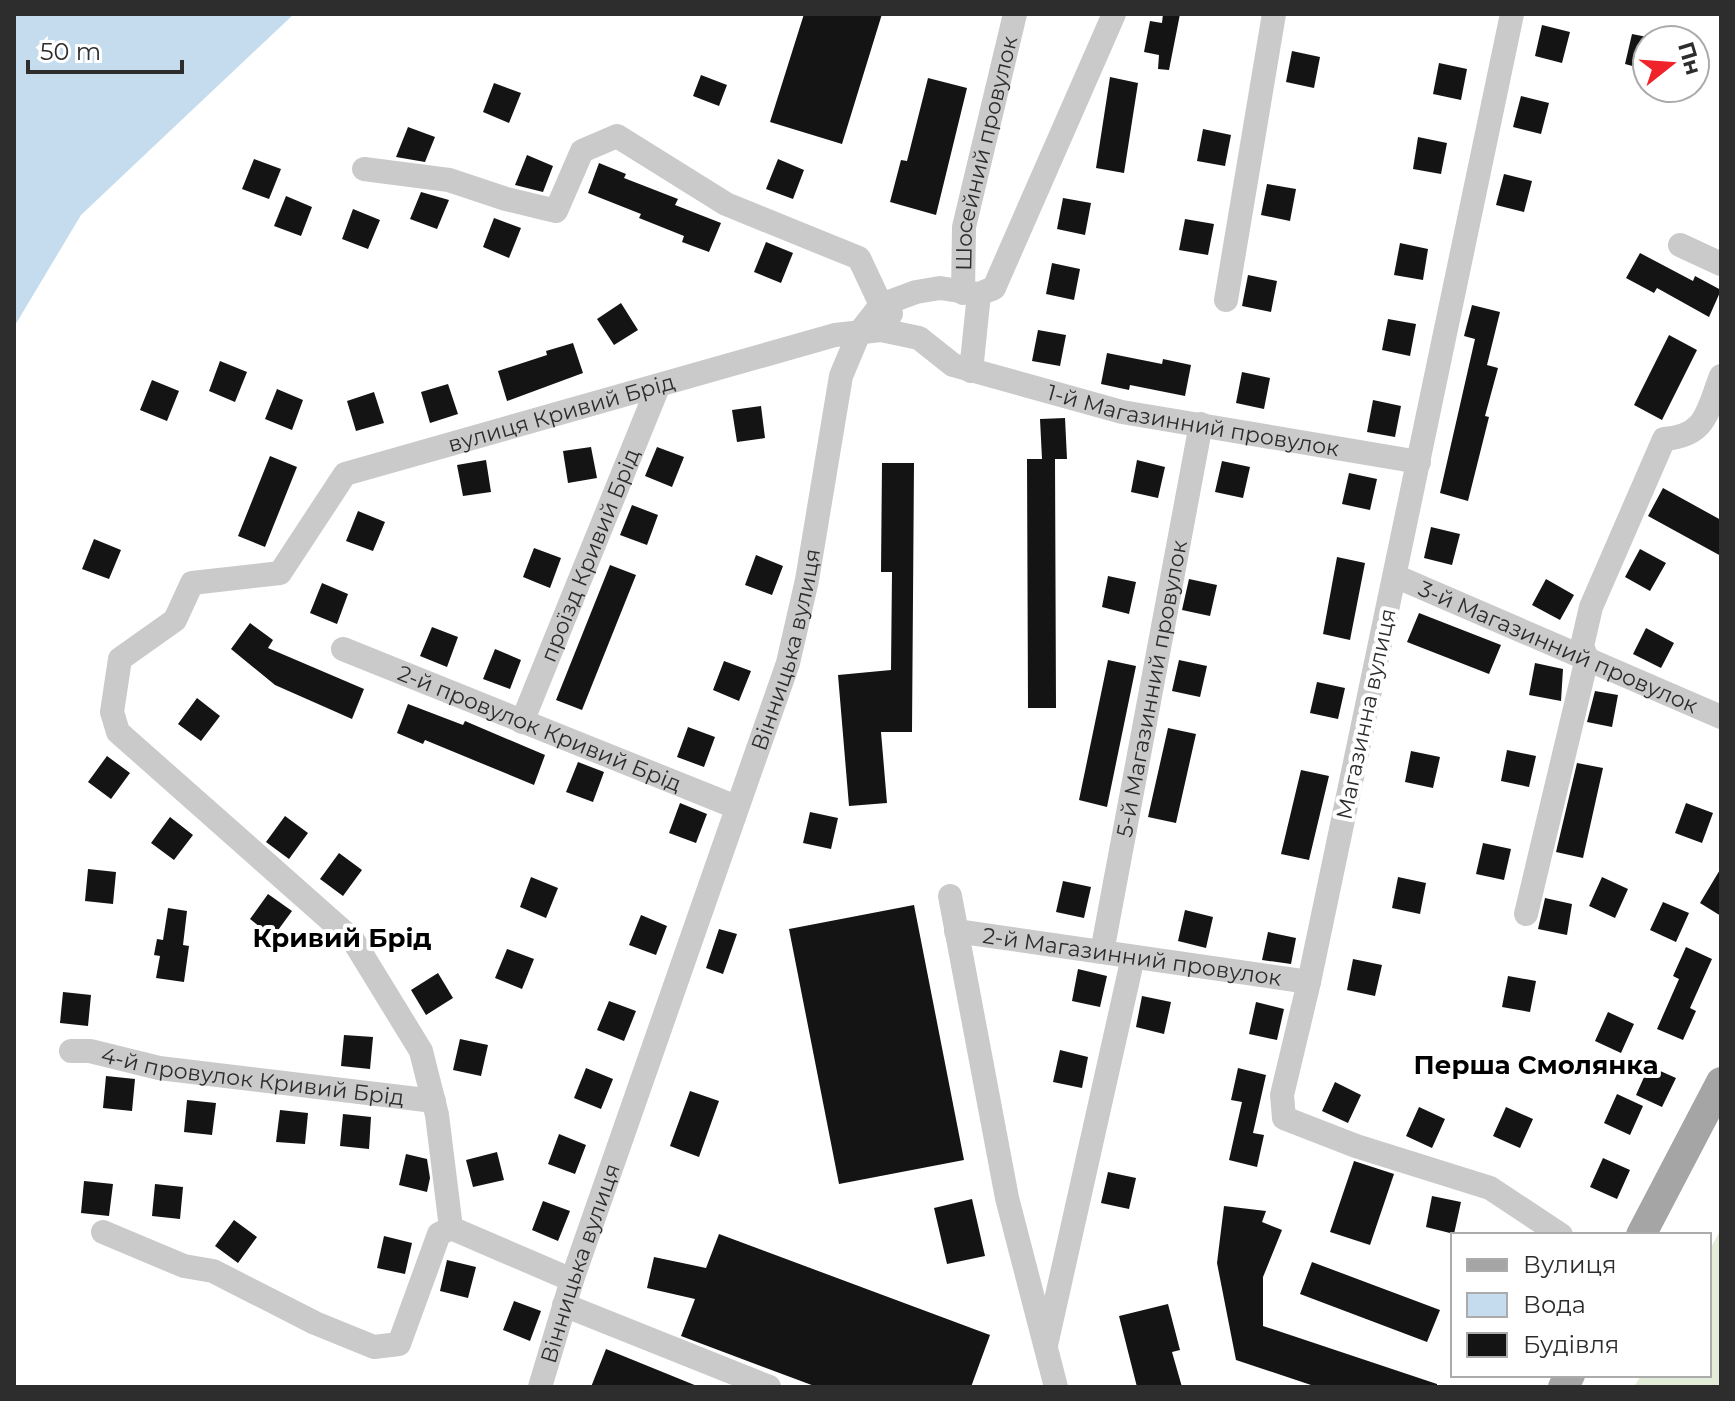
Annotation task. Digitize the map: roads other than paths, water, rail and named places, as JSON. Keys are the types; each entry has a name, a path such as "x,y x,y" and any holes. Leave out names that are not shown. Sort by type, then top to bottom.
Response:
{"main road":[{"path":"1642,1233 1721,1082"},
{"path":"1659,1233 1721,1109"}],"street":[{"name":"Шосейний провулок","path":"971,371 971,293 964,227 1015,14"},
{"path":"881,305 916,292 940,288 971,293 994,288 1114,14"},
{"path":"1226,300 1274,14"},
{"name":"Магазинна вулиця","path":"1512,14 1309,982 1282,1095 1284,1118 1356,1146 1490,1188 1558,1233"},
{"path":"364,169 449,180 556,211 582,151 617,136 726,204 859,258 881,305 919,338"},
{"path":"1680,245 1721,264"},
{"name":"Вінницька вулиця","path":"540,1387 572,1280 788,663 807,580 841,376 859,333 881,305"},
{"name":"вулиця Кривий Брід","path":"434,1101 421,1051 353,940 118,732 112,712 120,659 175,620 192,583 280,573 345,474 835,335 881,330 919,338 953,365 971,371"},
{"name":"1-й Магазинний провулок","path":"971,371 1122,412 1419,462"},
{"path":"1526,914 1587,658 1582,646 1591,607 1664,439 1685,438 1701,426 1721,376"},
{"name":"проїзд Кривий Брід","path":"522,722 658,387"},
{"name":"5-й Магазинний провулок","path":"1102,952 1201,424"},
{"name":"3-й Магазинний провулок","path":"1395,576 1721,717"},
{"name":"2-й провулок Кривий Брід","path":"343,649 736,807"},
{"path":"950,896 1007,1198 1056,1387"},
{"name":"2-й Магазинний провулок","path":"956,931 1309,982"},
{"path":"1045,1350 1133,957"},
{"name":"4-й провулок Кривий Брід","path":"71,1051 90,1051 159,1068 434,1101"},
{"path":"434,1101 451,1228"},
{"path":"103,1232 184,1266 213,1271 315,1323 374,1347 399,1344 439,1234 451,1228 572,1280"},
{"path":"564,1305 769,1387"}],"water":[{"path":"14,14 294,14 81,215 14,327"}],"district":[{"name":"Кривий Брід","path":"342,938"},
{"name":"Перша Смолянка","path":"1536,1065"}]}
